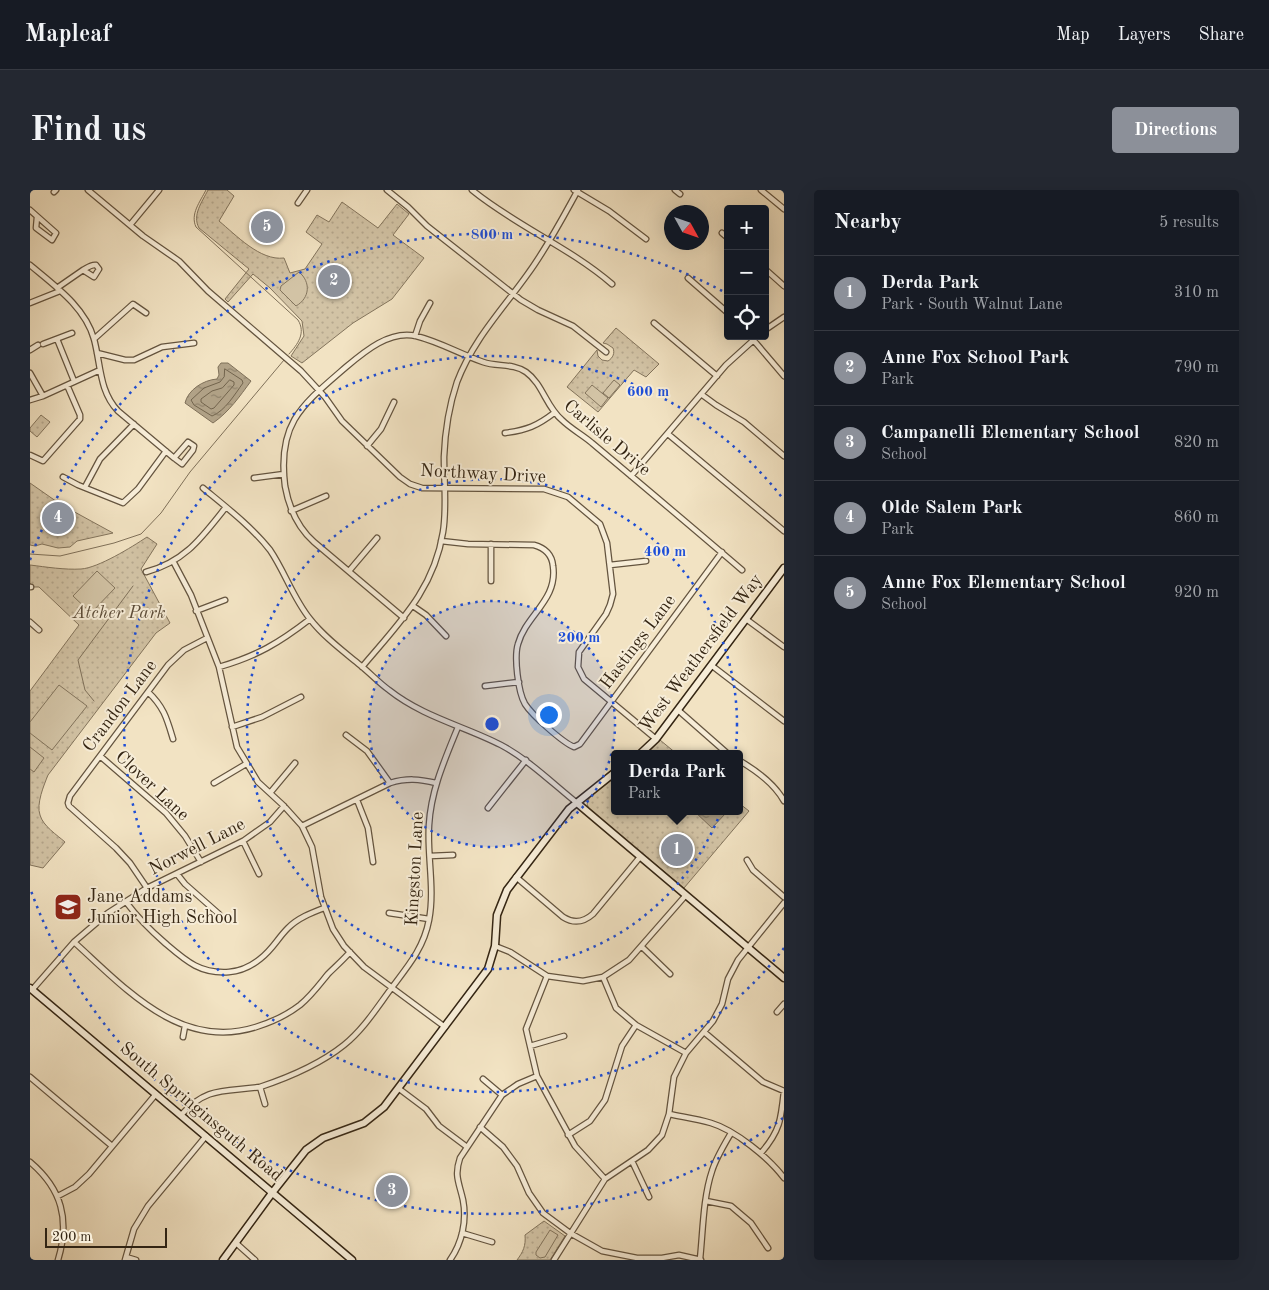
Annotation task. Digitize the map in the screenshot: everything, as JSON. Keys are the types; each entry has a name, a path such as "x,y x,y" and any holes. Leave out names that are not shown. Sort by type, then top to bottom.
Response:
{"street":[{"name":"Northway Drive","path":"88,190 130,225 179,261 200,284 292,362 319,390 342,421 406,482 422,488 536,488 551,490 565,495 586,511 602,527 607,542 613,594 606,614 581,648 577,661 579,671 584,679 656,739"},
{"path":"130,225 159,190"},
{"path":"298,203 307,190"},
{"path":"387,190 428,226 513,294 532,307 573,326 606,352"},
{"path":"472,190 509,217 584,262 612,284"},
{"path":"675,190 680,194"},
{"path":"761,190 784,209"},
{"path":"362,667 404,618 432,574 442,541 444,524 444,449 448,419 457,383 469,356 487,327 513,294 549,241 576,191 610,211 646,239"},
{"path":"30,210 56,233 52,240 36,228 37,217"},
{"path":"30,265 59,289 81,312 94,339 104,388 112,404 134,424 174,458 182,464 194,449 192,444 187,443 174,458"},
{"path":"31,302 59,289 83,270"},
{"path":"769,273 784,286"},
{"path":"688,278 724,310"},
{"path":"415,336 420,321 430,303"},
{"path":"94,339 133,304 146,313"},
{"path":"769,327 784,317"},
{"path":"654,323 716,376"},
{"path":"30,350 72,333"},
{"name":"Carlisle Drive","path":"291,510 284,474 284,448 292,423 306,403 356,359 379,343 397,336 415,336 443,344 484,363 512,366 527,373 536,381 554,413 632,476 742,570"},
{"path":"57,339 74,381"},
{"path":"632,476 716,376 751,340"},
{"path":"756,340 784,376"},
{"path":"97,353 134,360 162,347 194,342"},
{"path":"30,400 100,370"},
{"path":"30,373 43,396"},
{"path":"30,455 43,461 80,419 67,385"},
{"path":"701,394 744,422 784,456"},
{"path":"368,446 381,430 394,402"},
{"path":"505,433 522,431 535,426 554,413"},
{"path":"85,487 100,459 134,424"},
{"path":"668,434 784,531"},
{"path":"63,477 123,503 138,489 166,451"},
{"path":"254,478 284,474"},
{"path":"203,488 259,538 271,552 310,620 330,640 389,691 417,709 495,742 526,760 784,978"},
{"path":"326,496 291,510 307,535 404,618"},
{"path":"146,572 160,568 173,561 197,543 226,507"},
{"path":"349,571 376,538"},
{"path":"442,541 460,544 534,544 546,551 553,563 550,593 517,645 516,657 519,682 485,686"},
{"path":"491,544 491,581"},
{"name":"Hastings Lane","path":"519,682 522,698 530,710 569,744 575,747 580,744 722,552"},
{"path":"173,561 191,595 218,667 237,747 258,782 302,826 312,847 324,908 333,929 364,967 445,1028"},
{"path":"610,566 646,561"},
{"name":"West Weathersfield Way","path":"644,750 656,739 783,572"},
{"path":"196,611 225,600"},
{"path":"413,606 426,615 446,636"},
{"path":"746,619 784,647"},
{"path":"218,667 262,652 286,638 310,620"},
{"path":"30,622 39,630"},
{"name":"Crandon Lane","path":"147,888 130,863 68,803 70,796 168,665 184,650 207,638"},
{"path":"711,665 784,721"},
{"path":"148,692 160,703 173,739"},
{"path":"232,727 262,717 300,697"},
{"path":"678,710 723,750"},
{"name":"Kingston Lane","path":"181,1115 192,1103 207,1094 218,1091 260,1087 295,1076 321,1061 344,1045 359,1030 418,953 430,919 429,826 436,783 458,727"},
{"path":"346,735 367,751 390,783"},
{"name":"Clover Lane","path":"100,756 166,813 185,836 200,862"},
{"path":"488,808 526,760"},
{"path":"270,793 295,763"},
{"path":"743,763 758,772 780,793 784,801"},
{"path":"214,783 246,764"},
{"path":"224,1260 272,1192 306,1150 323,1138 357,1126 370,1119 384,1106 485,974 492,958 500,907 507,890 569,809 611,775"},
{"path":"302,826 390,783 404,779 418,779 436,783"},
{"path":"357,800 368,828 373,862"},
{"name":"Norwell Lane","path":"31,989 90,927 147,888 243,841 270,822 284,806"},
{"path":"243,841 259,874"},
{"path":"430,856 453,856"},
{"path":"516,877 566,919 582,921 593,914 640,857"},
{"path":"747,860 753,870 784,897"},
{"path":"177,874 185,884 219,914"},
{"path":"495,946 510,952 547,976 583,981 603,978 629,960 642,947 686,895"},
{"path":"126,902 142,923 182,958 196,966 217,973 241,970 257,961 272,949 287,929 298,919 324,908"},
{"path":"554,1260 605,1179 648,1150 662,1135 669,1114 674,1077 686,1053 713,1021 722,1004 728,979 734,966 784,903"},
{"path":"389,913 430,919"},
{"path":"74,942 161,1015 185,1026 208,1031 242,1031 281,1017 305,1001 350,952"},
{"path":"642,947 670,974"},
{"path":"547,976 526,1029 537,1076 575,1146 605,1179"},
{"path":"603,978 616,1008 636,1024 686,1053"},
{"name":"South Springinsguth Road","path":"31,989 352,1260"},
{"path":"777,1012 784,1004"},
{"path":"568,1135 590,1121 605,1100 622,1046 636,1024"},
{"path":"183,1037 185,1026"},
{"path":"704,1032 765,1084 784,1091 780,1122 772,1140 761,1153"},
{"path":"530,1046 564,1036"},
{"path":"450,1260 462,1233 464,1204 457,1180 457,1168 460,1158 502,1095 518,1084 537,1076"},
{"path":"30,1077 112,1146"},
{"path":"483,1079 502,1095"},
{"path":"260,1087 265,1104"},
{"path":"398,1088 426,1109 440,1126 467,1148"},
{"path":"58,1196 81,1182 156,1094"},
{"path":"669,1114 712,1123 731,1133 761,1153 775,1166 784,1178"},
{"path":"480,1127 503,1147 517,1166 529,1194 543,1213 570,1233 602,1251 637,1258 662,1259 679,1255 701,1260 706,1201 712,1172 731,1133"},
{"path":"136,1260 125,1258 134,1229 148,1206 206,1136"},
{"path":"30,1162 45,1176 58,1196 64,1219 64,1233 58,1260"},
{"path":"632,1162 649,1197"},
{"path":"706,1201 731,1206 751,1222 768,1248"},
{"path":"462,1233 492,1242"},
{"path":"236,1243 255,1260"}],"green space":[{"path":"208,190 227,190 234,196 219,221 257,251 275,258 284,258 290,273 305,269 322,244 306,232 317,215 329,222 342,202 378,228 397,204 409,214 393,235 424,258 392,299 353,323 302,363 291,356 304,336 302,321 270,288 253,274 228,302 225,299 249,269 199,228 197,213"},
{"path":"299,272 306,280 307,290 304,299 296,306 280,290 281,286"},
{"path":"616,328 659,364 646,377 634,370 598,412 567,387 597,350 598,356 602,360 608,361 611,358 614,354 613,348 603,343"},
{"path":"614,380 620,385 609,398 603,393"},
{"path":"592,385 608,398 601,407 585,393"},
{"path":"41,415 50,422 37,437 30,431 30,428"},
{"path":"30,483 60,504 113,533 77,541 70,547 58,548 42,544 30,545"},
{"name":"Atcher Park","path":"147,537 157,544 141,569 170,623 156,633 48,775 40,800 40,815 47,827 65,842 43,868 30,865 30,691 79,625 39,587 34,587 30,583 30,565 69,569 88,568 115,556"},
{"path":"97,571 115,588 91,613 73,596"},
{"path":"59,685 87,706 52,750 30,733 30,722"},
{"path":"660,740 672,750 651,750"},
{"path":"30,747 44,758 34,772 30,769"},
{"path":"611,780 611,815 743,815 743,806 749,811 684,888 589,809 587,804 590,796"},
{"path":"544,1221 565,1236 550,1260 517,1260 524,1249 525,1235"},
{"path":"550,1230 558,1235 545,1257 540,1258 536,1255 536,1252"}],"water":[{"path":"221,363 228,363 251,381 229,409 213,423 185,403 189,394 197,387 207,381 217,379 219,375 218,367"},
{"path":"698,815 724,815 712,828"}],"waterway":[{"path":"206,190 195,213 194,222 196,227 298,320 301,329 300,338 289,354"},
{"path":"30,554 60,556 114,543 141,534 161,513 190,472 284,360"},
{"path":"94,701 85,690 78,660 133,586"}],"place":[{"name":"Anne Fox Elementary School","path":"267,227"},
{"name":"Anne Fox School Park","path":"334,281"},
{"name":"Olde Salem Park","path":"58,518"},
{"name":"Derda Park","path":"677,850"},
{"name":"Jane Addams Junior High School","path":"68,907"},
{"name":"Campanelli Elementary School","path":"392,1191"}]}
